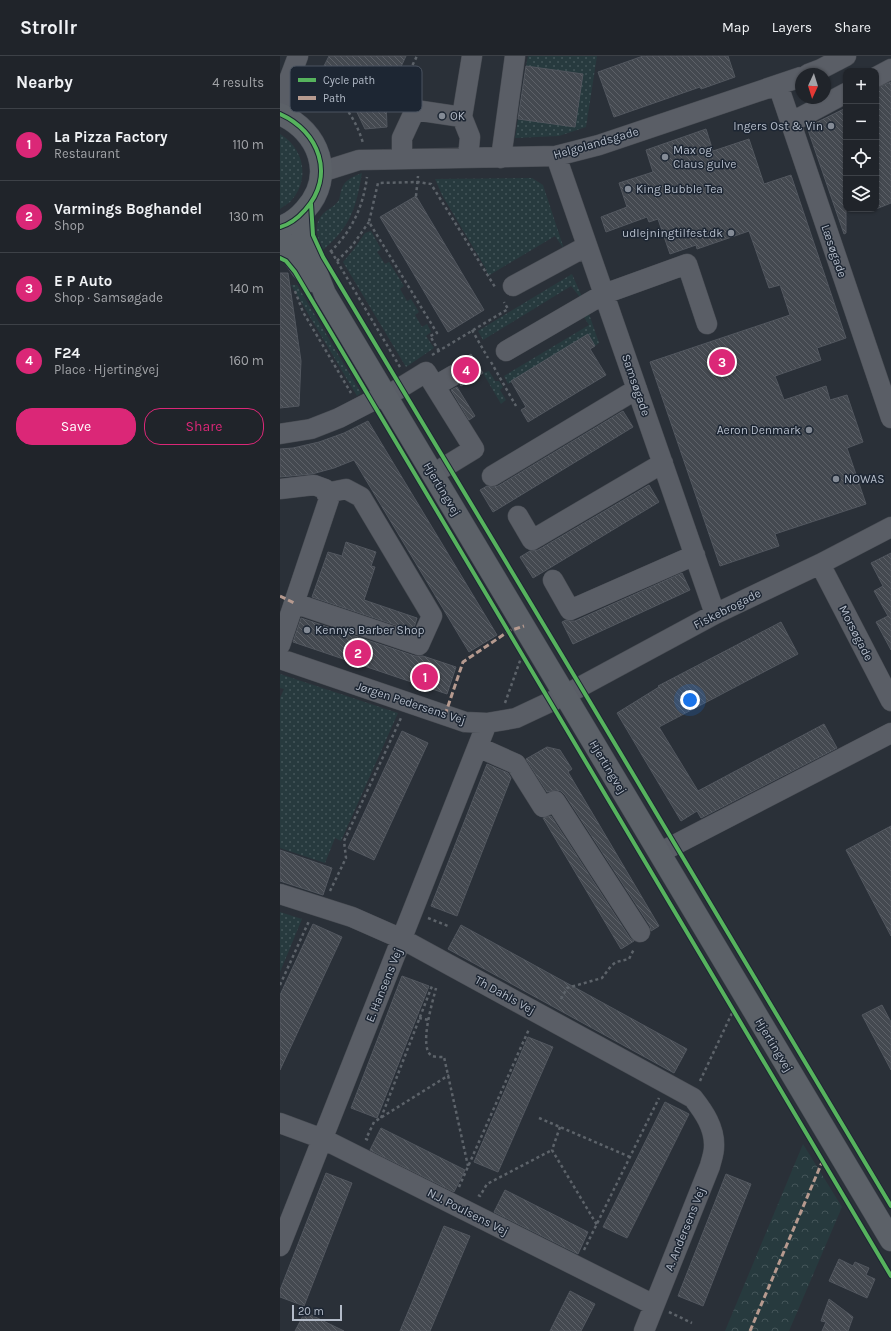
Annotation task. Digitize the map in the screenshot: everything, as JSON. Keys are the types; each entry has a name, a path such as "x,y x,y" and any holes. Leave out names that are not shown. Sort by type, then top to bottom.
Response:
{"main road":[{"path":"280,114 290,118 302,127 311,138 319,162 320,183 316,194 311,204 289,223"},
{"name":"Hjertingvej","path":"289,223 313,264 325,294 891,1240"},
{"name":"Hjertingvej","path":"280,237 302,269 325,294"}],"street":[{"path":"294,66 298,56"},
{"path":"468,158 470,137 462,117 472,56"},
{"path":"501,158 515,56"},
{"path":"823,68 846,56"},
{"path":"879,75 891,69"},
{"path":"280,104 290,77"},
{"name":"Helgolandsgade","path":"319,162 359,160 406,168 468,158 556,156 599,145 795,79"},
{"name":"Læsøgade","path":"778,85 891,418"},
{"path":"790,123 843,95"},
{"path":"422,111 462,117"},
{"path":"406,168 402,138 414,112"},
{"name":"Samsøgade","path":"556,156 715,614"},
{"path":"503,290 588,246"},
{"path":"506,351 604,294 687,264 707,324"},
{"path":"280,434 311,429 338,418 387,396 426,372 474,449 433,474"},
{"path":"435,386 454,375"},
{"path":"492,476 637,389"},
{"path":"518,516 532,540 663,463"},
{"path":"280,489 314,485 325,489 329,499 280,645"},
{"path":"294,602 419,645 432,616 361,497 346,489 326,493"},
{"name":"Fiskebrogade","path":"565,695 715,614 820,564 891,527"},
{"path":"553,580 570,610 695,555"},
{"name":"Morsøgade","path":"820,564 891,701"},
{"name":"Jørgen Pedersens Vej","path":"280,659 465,722 493,722 516,718 565,695"},
{"name":"E. Hansens Vej","path":"280,1246 478,747 493,722"},
{"path":"660,853 891,733"},
{"path":"478,747 516,764 542,807 555,801 640,932"},
{"name":"Th Dahls Vej","path":"280,894 352,917 402,938 693,1098 702,1110 710,1125"},
{"name":"N.J. Poulsens Vej","path":"280,1122 323,1139 362,1159 455,1195 576,1266 654,1305"},
{"name":"A. Andersens Vej","path":"644,1331 710,1166 714,1147 710,1125"}],"path":[{"path":"412,66 417,56"},
{"path":"406,168 418,176 416,196"},
{"path":"337,261 352,246 369,222 379,177"},
{"path":"378,183 418,182 432,184 503,290 508,309 427,358"},
{"path":"369,222 437,333 430,336 439,351"},
{"path":"331,251 403,372"},
{"path":"293,287 303,312 360,407"},
{"path":"472,330 516,406"},
{"path":"523,654 527,661"},
{"path":"493,722 523,654"},
{"path":"280,985 319,907 346,858 344,841 408,703"},
{"path":"561,999 567,988 602,978 616,962 629,959 640,932"},
{"path":"380,1118 432,986"},
{"path":"436,988 425,1041 428,1052 433,1056 444,1057 468,1166"},
{"path":"730,1003 738,1017"},
{"path":"693,1098 734,1010"},
{"path":"455,1195 537,1012"},
{"path":"419,1018 429,1020"},
{"path":"362,1159 370,1140 366,1138 374,1122 448,1075"},
{"path":"576,1266 666,1083"},
{"path":"539,1118 630,1157"},
{"path":"473,1193 480,1196 488,1184 552,1150 560,1127"},
{"path":"552,1150 597,1226"},
{"path":"455,1195 466,1190"},
{"path":"654,1305 692,1323"}],"green space":[{"path":"528,56 597,56 586,127 559,136 515,138 518,119 575,127 583,74 526,66"},
{"path":"280,134 295,147 302,165 302,175 301,184 297,193 290,202 280,209"},
{"path":"362,173 351,216 340,233 323,250 317,230 318,221 325,212 339,200 344,184"},
{"path":"532,178 543,185 564,249 555,236 488,276 486,269 442,195 435,179"},
{"path":"371,231 381,249 377,252 385,264 389,262 404,286 400,289 407,301 411,299 419,312 415,315 422,327 427,324 431,332 426,336 434,348 406,367 343,262 365,233"},
{"path":"572,274 582,297 579,296 571,286 483,340 478,331"},
{"path":"291,285 297,285 361,393 357,396"},
{"path":"588,311 599,343 595,346 588,334 508,384 504,376 589,325 582,314"},
{"path":"489,371 495,381 499,381 503,387 500,390 506,400 501,404 483,373"},
{"path":"280,674 398,713 341,841 335,838 325,863 280,848 280,698 284,689 280,688"},
{"path":"280,912 302,919 280,972"},
{"path":"803,1144 842,1207 789,1331 725,1331"}],"building":[{"path":"329,56 406,56 401,66 324,66"},
{"path":"643,56 728,56 735,77 701,89 700,87 614,117 598,72"},
{"path":"526,66 583,74 575,127 518,119"},
{"path":"891,82 891,203 879,208 879,104 879,87"},
{"path":"843,109 843,212 846,212 846,233 844,234 807,127"},
{"path":"357,112 386,112 387,127 365,129"},
{"path":"706,129 713,151 749,139 764,184 791,175 846,338 817,348 821,360 775,376 784,400 826,386 830,400 847,395 863,442 847,448 866,504 775,534 779,546 720,566 650,362 790,315 780,285 769,288 749,231 697,249 696,245 670,254 658,219 649,222 647,217 606,232 601,217 627,207 619,183 653,172 646,150"},
{"path":"416,196 484,310 448,332 380,217"},
{"path":"280,273 288,273 301,361 299,406 280,408"},
{"path":"588,334 595,346 590,349 606,375 528,422 521,410 526,407 511,381"},
{"path":"471,354 483,373 461,386 460,385 464,380 465,375 464,369 460,365 455,364"},
{"path":"457,387 475,416 469,420 451,390"},
{"path":"623,411 633,427 493,512 480,490 487,486 498,486"},
{"path":"368,421 497,635 469,652 354,460 334,468 312,474 280,477 280,449 293,448 319,442 344,433"},
{"path":"649,485 659,502 533,578 520,557 530,551 538,550"},
{"path":"346,542 376,552 371,566 375,567 364,600 417,618 413,631 312,597 328,552 342,556"},
{"path":"891,553 891,650 876,622 888,616 874,591 883,586 871,563"},
{"path":"682,573 690,590 573,644 562,622 566,620 575,621"},
{"path":"301,618 415,656 423,656 456,667 447,694 293,642"},
{"path":"781,622 798,654 659,727 698,791 824,724 837,748 701,818 697,811 681,821 617,713 659,687 658,686"},
{"path":"402,731 428,743 374,860 348,848"},
{"path":"547,747 560,750 572,769 568,772 659,926 651,931 650,926 565,795 561,791 556,790 547,792 526,759"},
{"path":"487,764 508,773 511,778 457,916 431,906"},
{"path":"551,816 630,938 634,941 621,949 543,818"},
{"path":"891,826 891,936 846,850"},
{"path":"280,850 332,868 323,895 280,881"},
{"path":"313,924 342,937 280,1070 280,995"},
{"path":"461,925 687,1049 674,1073 448,949"},
{"path":"402,976 429,986 377,1118 351,1108"},
{"path":"882,1005 891,1022 891,1070 862,1015"},
{"path":"528,1037 553,1047 498,1172 474,1162"},
{"path":"665,1102 689,1114 627,1238 603,1227"},
{"path":"381,1128 465,1170 454,1192 370,1150"},
{"path":"326,1173 352,1183 304,1306 280,1297 280,1290"},
{"path":"726,1174 751,1184 703,1306 678,1296"},
{"path":"505,1190 588,1232 578,1254 494,1212"},
{"path":"444,1226 470,1236 430,1331 400,1331"},
{"path":"839,1259 853,1266 855,1262 869,1268 866,1275 875,1279 867,1298 829,1281"},
{"path":"570,1291 595,1304 581,1331 550,1331"},
{"path":"829,1299 853,1317 848,1331 822,1331 826,1322 821,1321"},
{"path":"305,1312 344,1331 295,1331"}],"marked path":[{"path":"280,596 294,603"},
{"path":"445,715 463,662 509,631 524,626"},
{"path":"750,1331 823,1160"}],"cycle path":[{"path":"280,114 294,122 305,131 319,156 321,169 320,183 314,197 305,210 297,218 280,227"},
{"path":"311,204 313,235 323,257 891,1206"},
{"path":"280,258 286,261 295,272 891,1276"}],"place":[{"name":"OK","path":"442,116"},
{"name":"Ingers Ost & Vin","path":"831,126"},
{"name":"Max og Claus gulve","path":"665,157"},
{"name":"King Bubble Tea","path":"628,189"},
{"name":"udlejningtilfest.dk","path":"731,233"},
{"name":"E P Auto","path":"722,362"},
{"name":"F24","path":"466,370"},
{"name":"Aeron Denmark","path":"809,430"},
{"name":"NOWAS","path":"836,479"},
{"name":"Kennys Barber Shop","path":"307,630"},
{"name":"Varmings Boghandel","path":"358,653"},
{"name":"La Pizza Factory","path":"425,677"}]}
